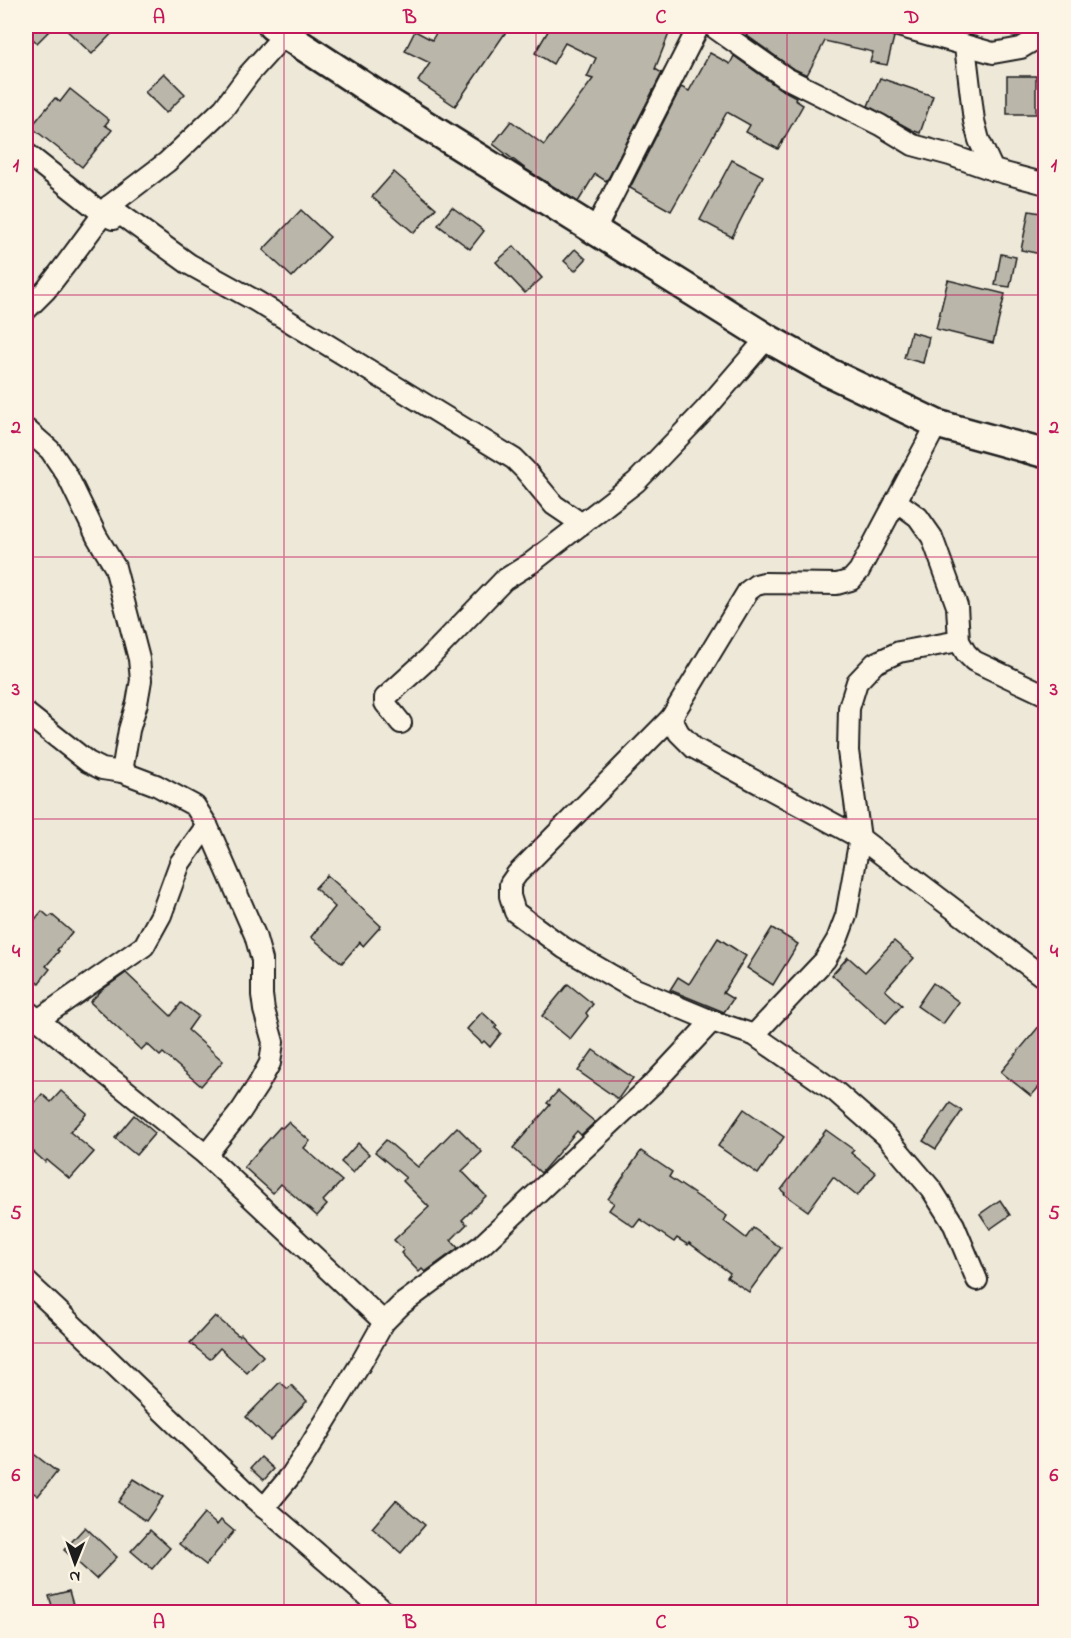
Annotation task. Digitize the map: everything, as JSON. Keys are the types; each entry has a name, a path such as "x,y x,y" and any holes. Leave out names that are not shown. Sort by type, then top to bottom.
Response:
{"street":[{"path":"595,230 699,26"},
{"path":"712,26 786,78 880,125 913,145 1046,184"},
{"path":"898,26 993,53 1021,48 1041,36 1046,27"},
{"path":"26,310 52,281 106,210 167,162 224,108 278,30 373,92 767,338 828,372 937,424 1046,454"},
{"path":"965,46 974,121 979,140 993,170"},
{"path":"26,153 106,210 189,264 256,301 514,459 554,505 582,524"},
{"path":"106,210 126,226"},
{"path":"401,723 385,703 385,698 428,659 504,580 531,563 636,482 705,410 767,338"},
{"path":"937,424 859,572 851,580 837,585 764,583 748,591 672,718 517,874 510,884 510,896 515,912 564,948 633,988 712,1021 754,1035 836,1092 886,1136 932,1190 954,1225 977,1280"},
{"path":"26,429 50,450 67,475 97,537 115,567 139,659 141,680 122,772"},
{"path":"896,501 918,517 932,537 957,606 959,641 966,653 974,661 1046,695"},
{"path":"754,1035 825,960 837,940 846,916 860,838 848,751 849,708 857,682 875,663 899,652 959,641"},
{"path":"26,713 88,762 102,769 122,772 156,785 195,806 207,825 255,935 261,960 264,1010 273,1042 270,1063 241,1111 206,1155"},
{"path":"672,718 679,733 694,748 860,838 1046,979"},
{"path":"207,825 180,863 161,915 144,946 32,1015 206,1155 384,1322"},
{"path":"264,1508 308,1451 384,1322 402,1304 482,1245 655,1082 712,1021"},
{"path":"26,1281 264,1508 385,1612"}],"building":[{"path":"26,26 54,26 37,43 26,32"},
{"path":"62,26 119,26 92,54"},
{"path":"440,26 510,26 455,106 418,81 430,63 405,51 415,31 432,40"},
{"path":"551,26 672,26 655,69 662,73 609,177 606,181 595,174 578,202 527,170 493,144 511,121 544,145 593,79 587,77 596,58 565,43 553,64 535,53"},
{"path":"751,26 833,26 857,33 858,26 886,26 889,34 894,37 887,65 870,62 873,52 825,41 807,75 792,68 746,35"},
{"path":"710,53 730,64 734,56 779,88 796,97 795,100 803,105 778,149 746,132 750,125 727,112 671,211 630,188 681,87 689,91"},
{"path":"164,73 185,94 166,113 145,92"},
{"path":"1007,76 1036,76 1036,114 1007,114"},
{"path":"880,78 933,96 920,133 868,106"},
{"path":"70,89 109,120 105,125 112,130 82,167 31,127 55,98 60,102"},
{"path":"732,160 763,176 732,237 700,220"},
{"path":"394,172 436,208 414,233 372,197"},
{"path":"452,207 484,231 470,249 438,225"},
{"path":"301,210 330,237 292,277 263,250"},
{"path":"1029,211 1046,214 1046,255 1021,250"},
{"path":"514,246 542,278 525,293 496,262"},
{"path":"575,249 586,259 575,271 564,261"},
{"path":"1001,254 1016,257 1010,287 995,285"},
{"path":"948,280 1005,294 993,343 936,329"},
{"path":"911,332 929,337 923,363 904,358"},
{"path":"327,875 381,926 363,946 360,942 342,963 311,937 335,907 315,888"},
{"path":"42,911 49,917 52,915 72,932 46,966 50,969 39,983 26,972 26,930"},
{"path":"772,928 798,944 773,985 747,968"},
{"path":"718,938 746,956 723,993 733,999 724,1012 670,990 678,977 689,984"},
{"path":"894,941 914,958 885,990 902,1005 886,1023 832,975 848,957 865,972"},
{"path":"126,973 171,1016 181,1003 198,1016 188,1030 223,1061 201,1086 163,1053 160,1056 147,1044 141,1050 90,1002 102,990"},
{"path":"933,983 959,1002 943,1024 917,1006"},
{"path":"568,984 593,1004 586,1013 588,1016 570,1039 542,1016"},
{"path":"482,1012 501,1033 490,1047 467,1029"},
{"path":"1046,1018 1046,1079 1031,1096 1001,1072"},
{"path":"593,1050 633,1078 618,1099 578,1071"},
{"path":"61,1091 87,1113 70,1132 94,1152 70,1179 47,1160 45,1162 26,1145 26,1132 33,1124 26,1118 26,1113 42,1094 51,1102"},
{"path":"558,1091 595,1122 581,1135 577,1131 541,1173 513,1148 550,1105 547,1103"},
{"path":"950,1103 962,1111 936,1149 923,1141"},
{"path":"744,1109 784,1137 758,1174 718,1146"},
{"path":"134,1115 155,1133 136,1155 115,1138"},
{"path":"288,1122 310,1141 304,1148 342,1181 323,1201 327,1205 317,1216 281,1184 273,1193 244,1167 280,1127 282,1128"},
{"path":"457,1127 482,1152 462,1171 486,1196 462,1220 467,1224 451,1240 458,1248 425,1272 422,1269 419,1272 401,1253 404,1250 394,1240 429,1207 403,1181 406,1178 375,1152 386,1140 418,1167"},
{"path":"826,1130 854,1150 851,1153 876,1173 857,1196 833,1177 808,1211 781,1190"},
{"path":"358,1143 369,1154 353,1173 341,1162"},
{"path":"641,1151 672,1172 669,1177 727,1216 724,1221 746,1238 753,1228 781,1248 749,1292 727,1277 730,1273 689,1243 688,1245 677,1238 674,1242 640,1219 634,1227 609,1210 614,1203 608,1199"},
{"path":"1000,1200 1010,1215 990,1229 980,1214"},
{"path":"215,1316 239,1336 241,1334 263,1356 247,1373 220,1348 210,1359 190,1343"},
{"path":"280,1382 288,1389 291,1385 307,1401 270,1440 246,1417"},
{"path":"26,1448 57,1472 38,1496 26,1487"},
{"path":"261,1457 274,1469 264,1480 251,1468"},
{"path":"134,1479 163,1497 146,1521 118,1502"},
{"path":"396,1500 425,1525 401,1553 372,1528"},
{"path":"204,1514 217,1525 221,1520 234,1531 206,1565 179,1544"},
{"path":"85,1527 117,1557 96,1579 64,1550"},
{"path":"150,1530 170,1548 152,1569 131,1551"},
{"path":"69,1591 75,1612 54,1612 49,1596"}]}
